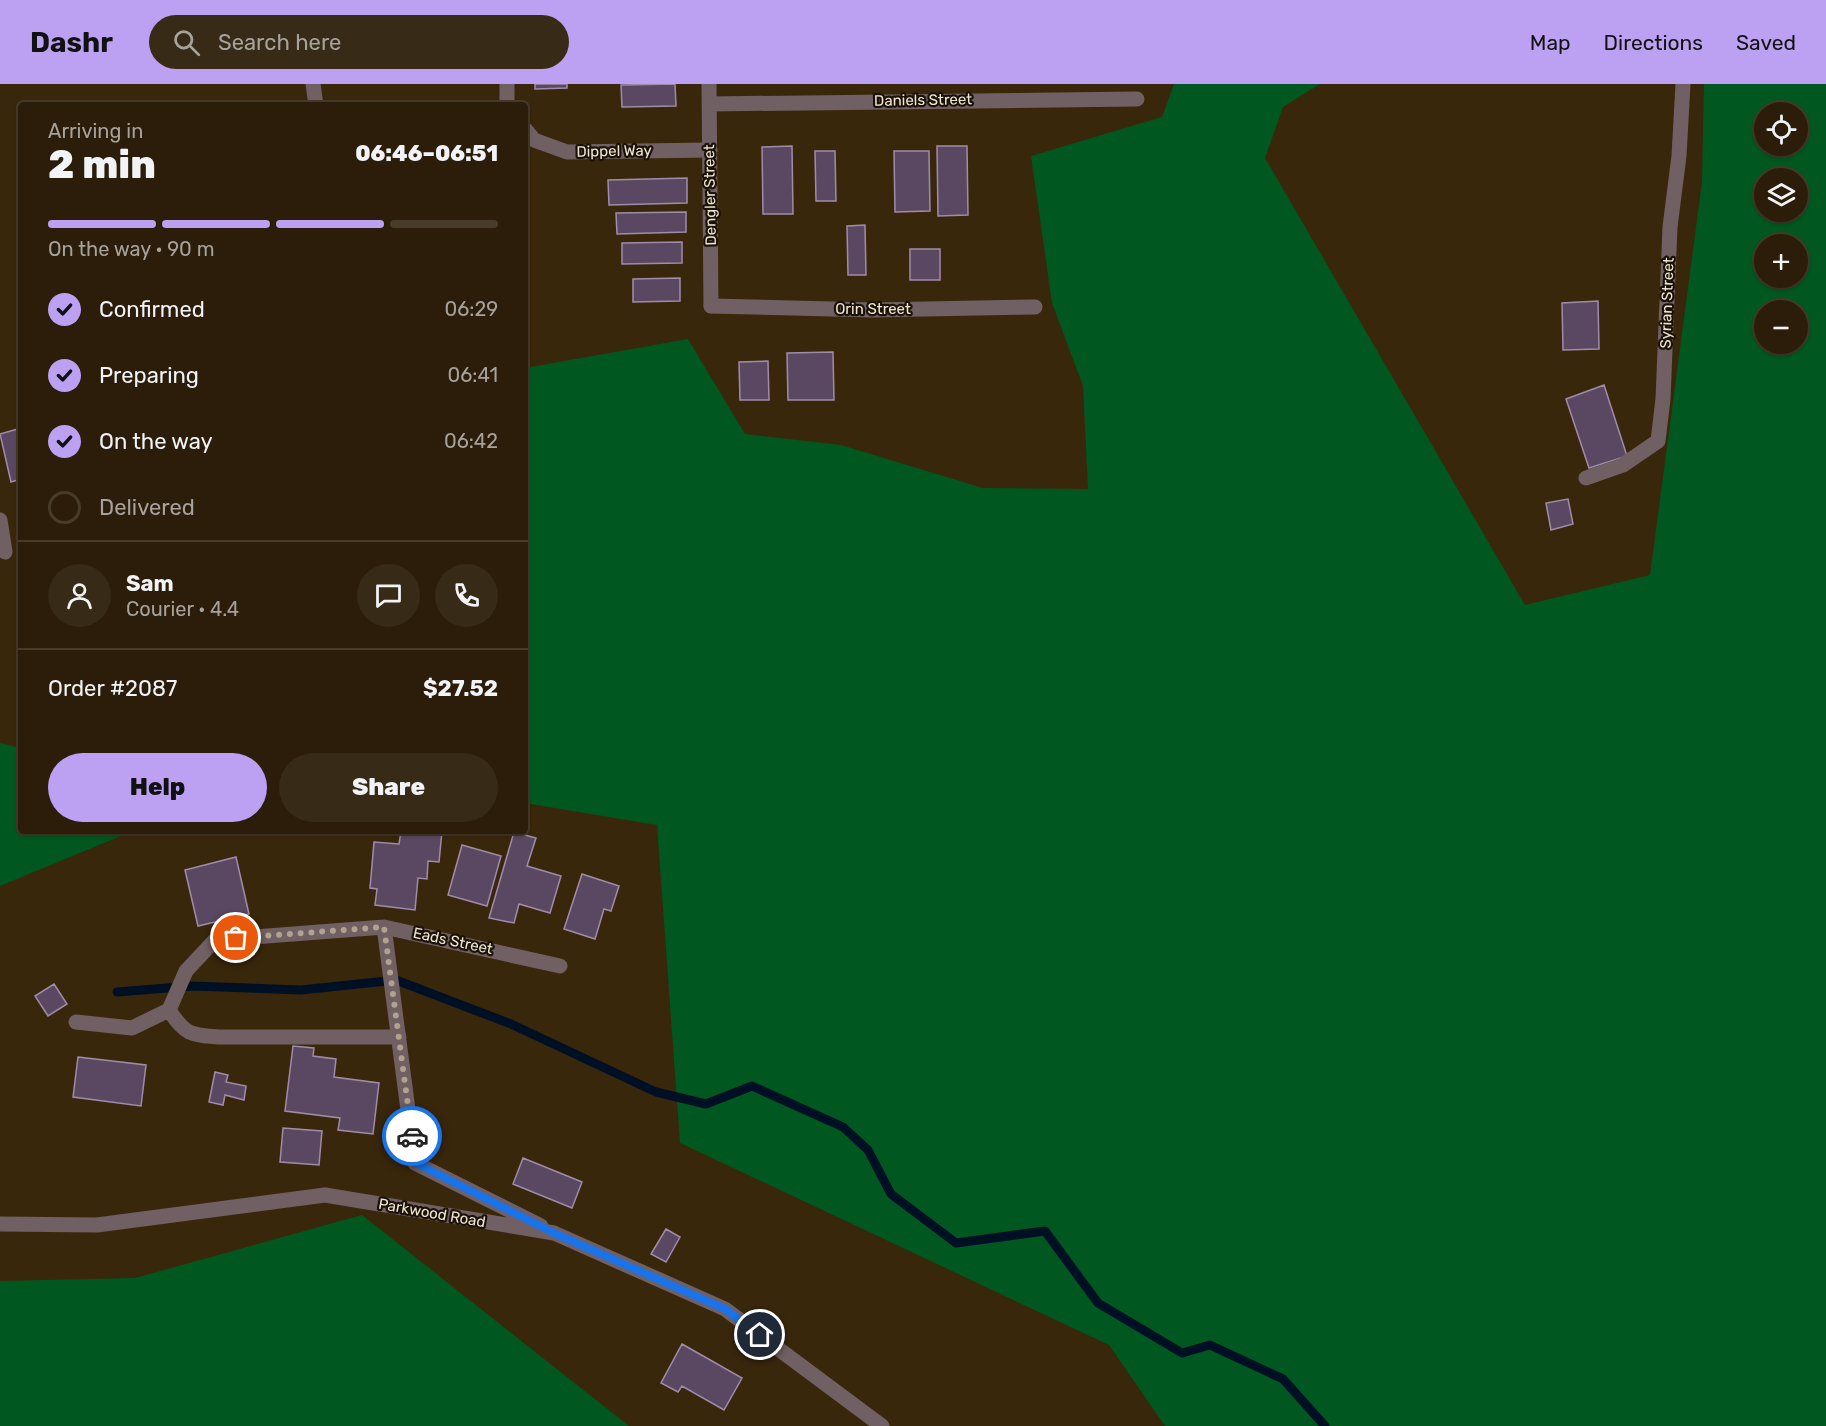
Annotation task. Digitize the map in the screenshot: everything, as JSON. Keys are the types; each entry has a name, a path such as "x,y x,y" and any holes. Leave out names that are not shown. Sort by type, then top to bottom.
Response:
{"street":[{"path":"313,84 316,102"},
{"path":"507,84 507,102"},
{"name":"Dengler Street","path":"710,84 711,306"},
{"name":"Syrian Street","path":"1586,478 1623,465 1658,441 1663,399 1670,226 1679,156 1683,84"},
{"name":"Daniels Street","path":"710,104 1137,99"},
{"name":"Dippel Way","path":"528,133 534,140 567,152 710,150"},
{"name":"Orin Street","path":"711,306 872,310 1035,307"},
{"path":"0,520 5,552"},
{"path":"384,927 416,1163 554,1233"},
{"name":"Eads Street","path":"169,1010 186,971 215,940 384,927 560,966"},
{"path":"76,1022 132,1028 169,1010 181,1028 192,1035 399,1037"},
{"name":"Parkwood Road","path":"0,1224 97,1225 325,1195 554,1233 725,1309 882,1426"}],"green space":[{"path":"1174,84 1320,84 1283,107 1265,158 1525,605 1650,575 1702,182 1704,84 1826,84 1826,1426 1165,1426 1109,1345 680,1143 657,825 528,804 528,367 688,339 745,434 841,445 983,488 1088,489 1083,386 1052,303 1031,156 1162,117"},
{"path":"0,743 18,747 18,834 126,834 0,886"},
{"path":"362,1215 629,1426 0,1426 0,1281 135,1278"}],"building":[{"path":"535,84 567,84 567,88 535,89"},
{"path":"675,84 676,106 622,107 621,85"},
{"path":"792,146 793,214 763,214 762,147"},
{"path":"937,146 967,146 968,215 938,216"},
{"path":"815,151 835,151 836,201 816,201"},
{"path":"894,151 929,151 930,211 895,212"},
{"path":"687,178 687,203 609,205 608,180"},
{"path":"686,212 686,232 617,234 616,213"},
{"path":"865,225 866,275 848,275 847,226"},
{"path":"682,242 682,263 622,264 622,243"},
{"path":"910,249 940,249 940,280 910,280"},
{"path":"680,278 680,301 633,302 633,279"},
{"path":"1598,301 1599,349 1563,350 1562,303"},
{"path":"833,352 834,400 788,400 787,353"},
{"path":"768,361 769,400 740,400 739,362"},
{"path":"1604,385 1627,456 1589,468 1566,399"},
{"path":"18,429 18,480 11,482 0,434"},
{"path":"1568,499 1573,524 1551,530 1546,503"},
{"path":"401,834 442,834 439,862 428,861 427,879 418,878 415,910 375,905 377,889 370,888 374,842 399,844"},
{"path":"513,834 536,838 527,866 561,876 550,913 519,904 514,923 489,918"},
{"path":"462,845 501,856 487,906 448,895"},
{"path":"236,857 249,914 198,926 185,870"},
{"path":"582,874 619,886 611,911 604,909 595,939 564,929"},
{"path":"54,984 67,1004 48,1016 35,996"},
{"path":"293,1046 314,1048 313,1056 336,1059 334,1077 379,1083 373,1134 338,1130 340,1118 285,1111"},
{"path":"78,1057 146,1065 141,1106 73,1097"},
{"path":"215,1072 228,1075 226,1082 246,1086 244,1100 225,1095 223,1105 209,1102"},
{"path":"283,1128 322,1131 319,1165 280,1162"},
{"path":"523,1158 582,1182 572,1208 513,1184"},
{"path":"666,1229 680,1237 666,1262 651,1254"},
{"path":"682,1344 742,1378 724,1410 682,1386 678,1392 661,1383"}],"waterway":[{"path":"117,992 192,986 301,990 396,980 511,1024 656,1092 706,1104 752,1086 843,1127 868,1150 891,1194 956,1243 1045,1231 1098,1303 1182,1353 1210,1345 1283,1379 1325,1426"}],"way so far":[{"path":"236,938 384,927 412,1136"}],"route":[{"path":"412,1136 416,1163 554,1233 725,1309 760,1335"}]}
